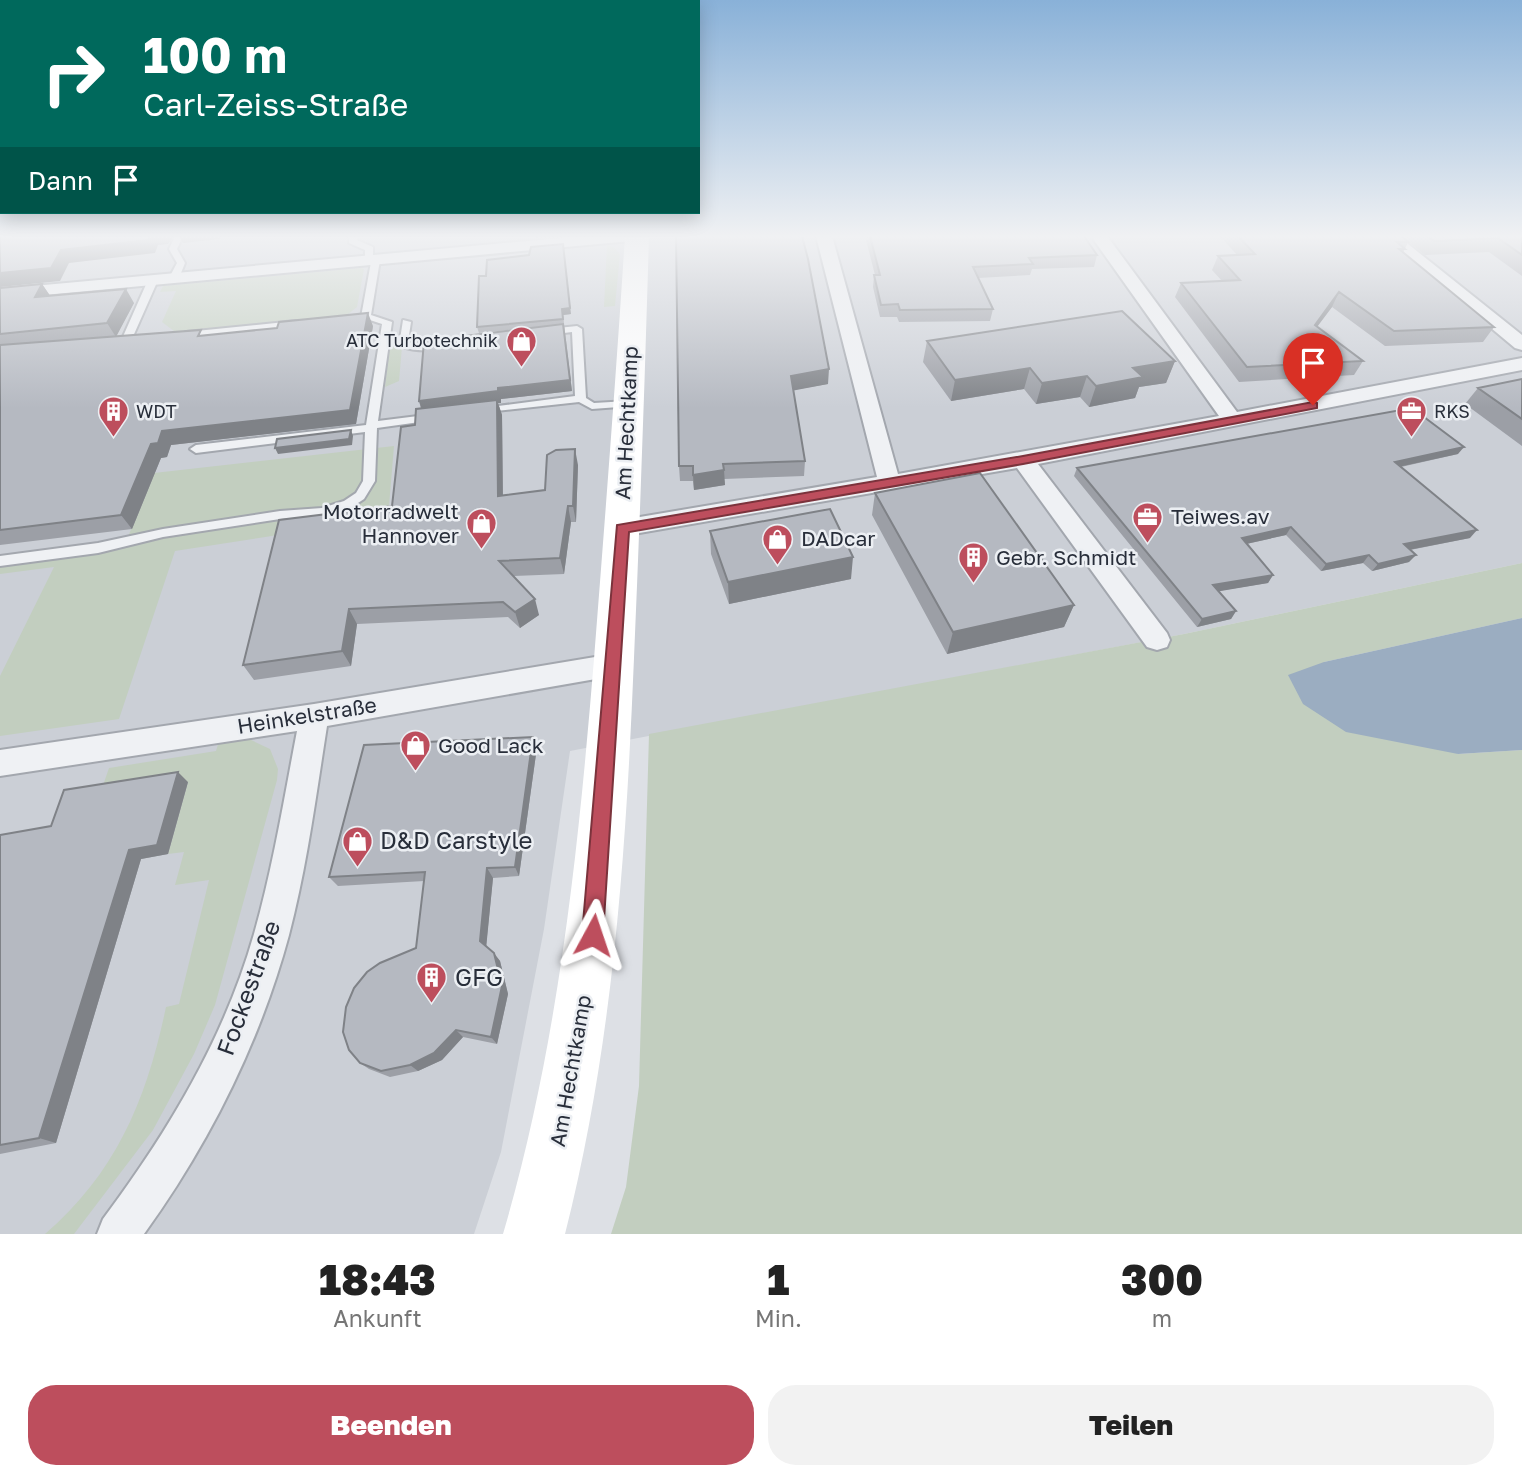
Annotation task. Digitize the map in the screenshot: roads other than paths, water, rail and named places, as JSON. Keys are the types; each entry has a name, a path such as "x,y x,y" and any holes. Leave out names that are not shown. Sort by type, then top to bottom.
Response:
{"street":[{"path":"0,295 20,294"},
{"name":"Am Hechtkamp","path":"534,1234 558,1147 585,996 599,864 613,665 634,294"},
{"path":"839,294 889,482"},
{"path":"1141,294 1232,420"},
{"path":"1461,294 1522,343"},
{"path":"622,528 1023,460 1522,364"},
{"path":"1023,460 1157,640"},
{"name":"Heinkelstraße","path":"0,763 314,716 613,665"},
{"name":"Fockestraße","path":"118,1234 160,1180 198,1114 255,987 282,887 314,716"}],"lane":[{"path":"125,341 147,294"},
{"path":"366,317 368,294"},
{"path":"0,561 98,548 115,542 228,523 340,508 367,488 371,426 387,322 366,317 353,318"},
{"path":"180,336 314,322"},
{"path":"406,322 403,344 408,347 452,344"},
{"path":"539,333 577,329 581,399"},
{"path":"113,342 139,340"},
{"path":"472,412 581,399 592,406 628,404"},
{"path":"196,449 447,415"}],"water":[{"path":"1522,618 1522,750 1458,754 1346,732 1303,704 1288,675 1324,662"}],"place":[{"name":"ATC Turbotechnik","path":"521,368"},
{"name":"WDT","path":"113,439"},
{"name":"RKS","path":"1411,439"},
{"name":"Teiwes.av","path":"1148,544"},
{"name":"Motorradwelt Hannover","path":"482,551"},
{"name":"DADcar","path":"778,566"},
{"name":"Gebr. Schmidt","path":"973,585"},
{"name":"Good Lack","path":"415,773"},
{"name":"D&D Carstyle","path":"357,868"},
{"name":"GFG","path":"432,1005"}]}
